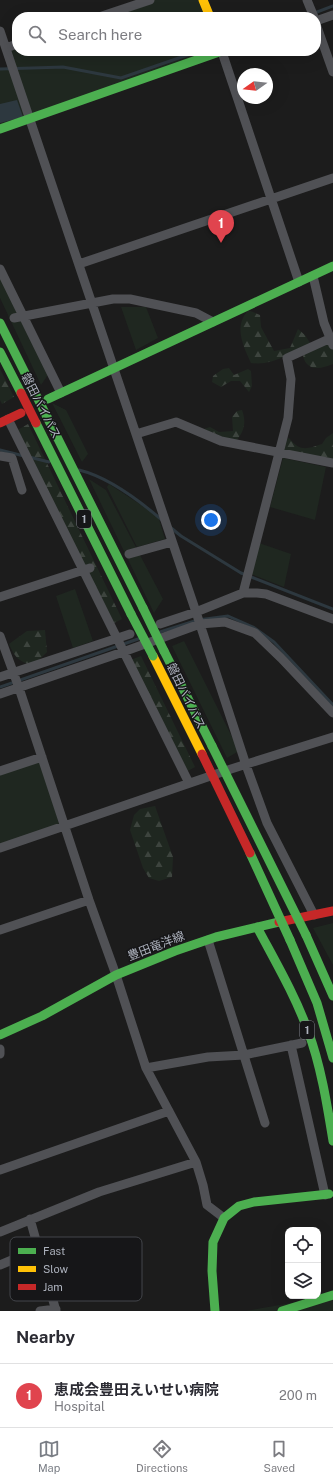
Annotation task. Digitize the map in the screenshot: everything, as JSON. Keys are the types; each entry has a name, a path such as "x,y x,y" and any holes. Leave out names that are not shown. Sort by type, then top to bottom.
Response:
{"main road":[{"path":"204,0 208,12"},
{"path":"0,129 209,56"},
{"path":"48,399 333,266"},
{"name":"磐田バイパス","path":"0,323 306,935 333,996"},
{"name":"磐田バイパス","path":"0,352 202,754 250,854 290,940 317,1003 333,1058"},
{"path":"4,421 21,413"},
{"name":"豊田竜洋線","path":"0,1036 42,1016 116,975 175,951 208,940 257,927 333,911"},
{"name":"1","path":"257,927 272,954 307,1030 319,1065 333,1141"},
{"path":"215,1311 212,1271 213,1242 224,1218 239,1206 254,1202 327,1194"},
{"path":"282,1311 333,1294"}],"street":[{"path":"114,12 150,0"},
{"path":"308,0 312,12"},
{"path":"321,21 333,15"},
{"path":"0,31 196,612 246,765 267,823 314,914"},
{"path":"321,37 333,72"},
{"path":"6,48 12,46"},
{"path":"225,56 299,282"},
{"path":"79,264 333,178"},
{"path":"0,269 18,317 61,393"},
{"path":"243,593 288,418 291,379 287,358 332,341 324,323 313,276"},
{"path":"18,317 113,299 130,299 196,312 213,322"},
{"path":"4,421 86,570 123,652 189,783"},
{"path":"136,434 176,422 220,441 333,463"},
{"path":"0,456 12,458 22,490"},
{"path":"129,554 172,542"},
{"path":"0,597 86,570"},
{"path":"160,624 196,612 243,593 257,592 333,619"},
{"path":"0,694 200,624 225,622 254,634 281,658 333,713"},
{"path":"0,677 130,634"},
{"path":"0,636 19,688 89,900 116,975 146,1068 196,1162 207,1205 224,1218"},
{"path":"0,848 189,783 333,738"},
{"path":"0,771 42,757"},
{"path":"0,930 89,900"},
{"path":"208,940 265,1123"},
{"path":"146,1068 208,1057 244,1055 302,1043"},
{"path":"291,1045 327,1194"},
{"path":"0,1049 0,1054"},
{"path":"0,1170 169,1111"},
{"path":"0,1232 100,1192 196,1162"},
{"path":"30,1219 35,1237"},
{"path":"0,1265 10,1261"},
{"path":"40,1311 56,1310"}],"green space":[{"path":"150,0 203,0 208,12 114,12"},
{"path":"12,46 12,56 208,56 33,118 6,48"},
{"path":"9,68 30,119 0,127 0,69"},
{"path":"0,275 50,372 41,385 0,298"},
{"path":"121,307 146,307 158,338 136,350"},
{"path":"248,310 260,315 261,327 274,351 290,348 298,329 305,335 310,343 289,355 274,361 267,363 251,363 242,341 240,329 243,318"},
{"path":"333,343 333,364 319,368 308,365 303,356 307,349"},
{"path":"229,368 234,375 248,369 251,371 252,386 249,392 240,381 231,381 221,387 212,382 213,376 223,369"},
{"path":"0,369 14,397 2,404 0,400"},
{"path":"52,403 66,410 88,454 82,462"},
{"path":"242,410 244,425 242,433 237,440 227,439 204,429 210,427 219,432 233,431 232,417 237,411"},
{"path":"28,424 122,619 110,625 14,432"},
{"path":"333,433 333,460 282,450 285,440 289,438 297,446 308,448 322,444 326,438"},
{"path":"283,458 326,467 315,520 270,507"},
{"path":"89,479 106,490 163,599 154,613"},
{"path":"109,484 158,516 165,539 137,547 107,487"},
{"path":"259,543 291,554 284,587 251,574"},
{"path":"75,589 93,641 73,648 56,596"},
{"path":"45,630 47,652 33,666 24,662 13,653 9,644 27,631"},
{"path":"184,641 239,751 227,758 172,646"},
{"path":"141,656 195,767 184,773 128,661"},
{"path":"42,757 60,828 0,845 0,771"},
{"path":"155,806 173,857 172,877 159,881 149,878 143,868 130,830 134,815 140,809"},
{"path":"333,923 333,965 313,928"},
{"path":"333,1296 333,1311 246,1311 321,1299"}],"shaded area":[{"path":"17,100 23,117 0,123 0,104"}],"waterway":[{"path":"317,12 333,6"},
{"path":"0,69 63,67 121,78 185,56"},
{"path":"0,450 24,456"},
{"path":"29,457 49,462"},
{"path":"79,470 90,473 112,484 134,498 163,521"},
{"path":"170,527 181,536 241,573 333,609"},
{"path":"160,632 198,620 228,616 253,627 274,642 333,705"},
{"path":"0,687 138,639"}],"traffic: fast":[{"path":"0,129 208,56"},
{"path":"48,399 333,266"},
{"path":"0,323 32,387"},
{"path":"0,352 21,393"},
{"path":"32,387 47,417"},
{"path":"47,417 143,608"},
{"path":"36,423 131,614"},
{"path":"143,608 164,651"},
{"path":"131,614 153,656"},
{"path":"164,651 212,746"},
{"path":"212,746 306,935"},
{"path":"250,853 290,940"},
{"path":"0,1035 42,1016 116,975 175,951 216,937 279,922"},
{"path":"257,927 291,991 313,1044 326,1099 333,1141"},
{"path":"306,935 333,996"},
{"path":"290,940 317,1003 333,1058"},
{"path":"215,1311 212,1271 213,1242 224,1218 239,1206 254,1202 329,1194"},
{"path":"282,1311 333,1295"}],"traffic: slow":[{"path":"203,0 208,12"},
{"path":"153,656 202,754"}],"traffic: jam":[{"path":"21,393 36,423"},
{"path":"0,423 21,413"},
{"path":"202,754 250,853"},
{"path":"279,922 333,911"}],"place":[{"name":"恵成会豊田えいせい病院","path":"221,243"}]}
